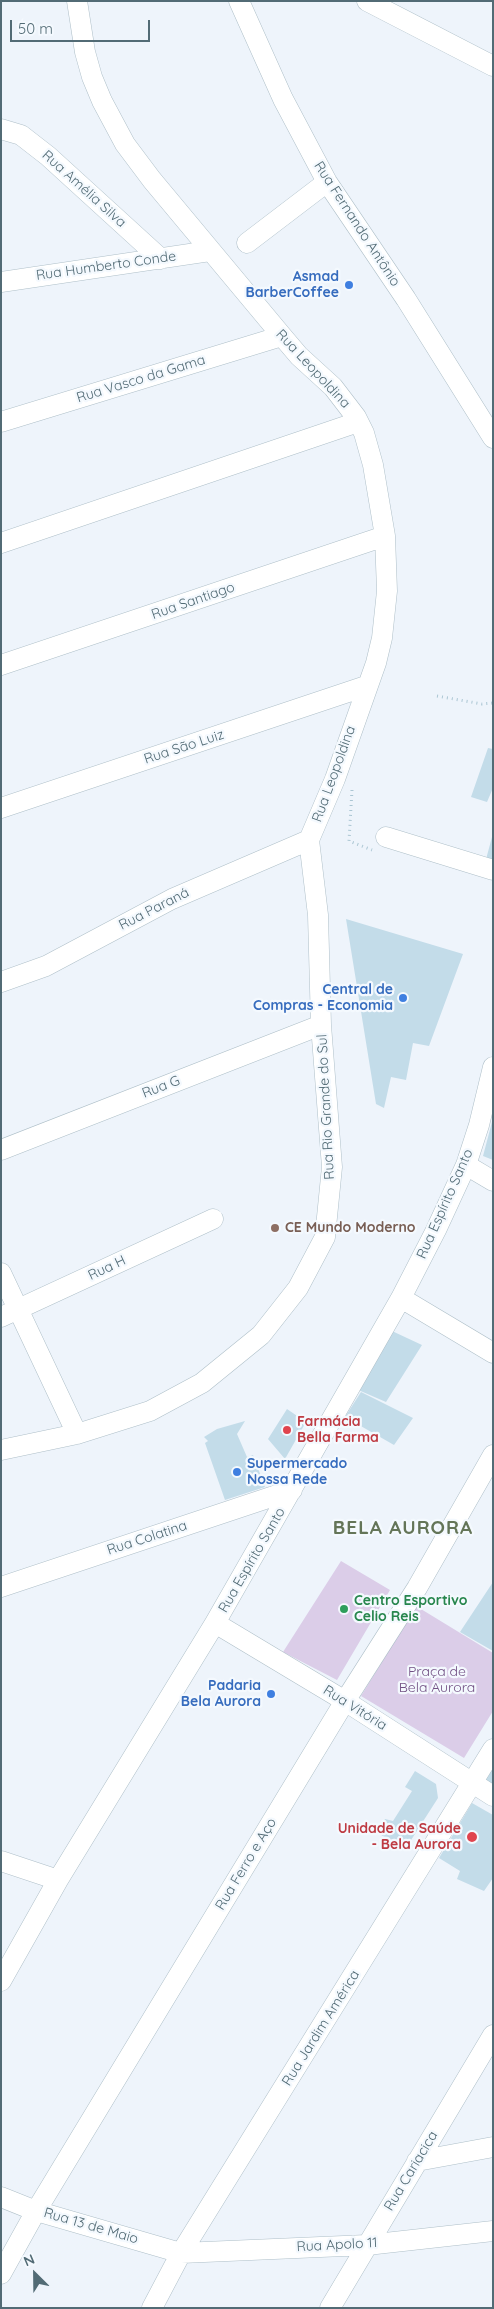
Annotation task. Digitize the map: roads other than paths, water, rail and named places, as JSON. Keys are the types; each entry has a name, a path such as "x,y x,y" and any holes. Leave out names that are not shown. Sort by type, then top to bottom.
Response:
{"street":[{"name":"Rua Leopoldina","path":"78,1 79,23 90,69 114,124 138,162 299,356 333,387 358,422 369,450 385,536 388,564 385,614 376,663 366,686 335,779 309,840"},
{"name":"Rua Fernando Antônio","path":"240,1 283,99 327,182 406,299 486,409 493,438"},
{"path":"367,1 485,62 493,80"},
{"name":"Rua Amélia Silva","path":"1,129 21,135 48,156 162,259"},
{"path":"247,243 327,182"},
{"name":"Rua Humberto Conde","path":"1,282 31,276 210,251"},
{"path":"1,267 31,276"},
{"name":"Rua Vasco da Gama","path":"1,422 282,336"},
{"path":"1,543 358,422"},
{"name":"Rua Santiago","path":"1,666 385,536"},
{"name":"Rua São Luiz","path":"1,808 366,686"},
{"name":"Rua Paraná","path":"1,982 46,966 172,899 309,840"},
{"name":"Rua Rio Grande do Sul","path":"1,1450 77,1434 150,1411 202,1383 261,1335 298,1288 325,1237 332,1167 321,1025 318,915 309,840"},
{"path":"383,845 493,870"},
{"name":"Rua G","path":"1,1150 321,1025"},
{"name":"Rua Espírito Santo","path":"1,1981 58,1880 215,1623 402,1298 466,1164 493,1067"},
{"path":"466,1164 493,1181"},
{"name":"Rua H","path":"10,1313 213,1219"},
{"path":"1,1273 10,1313 77,1434"},
{"path":"402,1298 493,1353"},
{"name":"Rua Ferro e Aço","path":"1,2274 36,2211 345,1701 417,1588 493,1455"},
{"name":"Rua Colatina","path":"1,1586 292,1490"},
{"name":"Rua Vitória","path":"215,1623 345,1701 493,1796"},
{"name":"Rua Jardim América","path":"152,2308 181,2253 493,1749"},
{"path":"1,1860 58,1880"},
{"name":"Rua Cariacica","path":"330,2308 493,2035"},
{"path":"417,2161 493,2147"},
{"name":"Rua 13 de Maio","path":"1,2197 36,2211 181,2253"},
{"name":"Rua Apolo 11","path":"181,2253 367,2245 493,2231"}],"place":[{"name":"Asmad BarberCoffee","path":"349,285"},
{"name":"Central de Compras - Economia","path":"403,998"},
{"name":"CE Mundo Moderno","path":"275,1228"},
{"name":"Farmácia Bella Farma","path":"287,1430"},
{"name":"Supermercado Nossa Rede","path":"237,1472"},
{"name":"Centro Esportivo Celio Reis","path":"344,1609"},
{"name":"Padaria Bela Aurora","path":"271,1694"},
{"name":"Unidade de Saúde - Bela Aurora","path":"472,1837"}],"district":[{"name":"BELA AURORA","path":"403,1528"}],"park label":[{"name":"Praça de Bela Aurora","path":"437,1680"}]}
